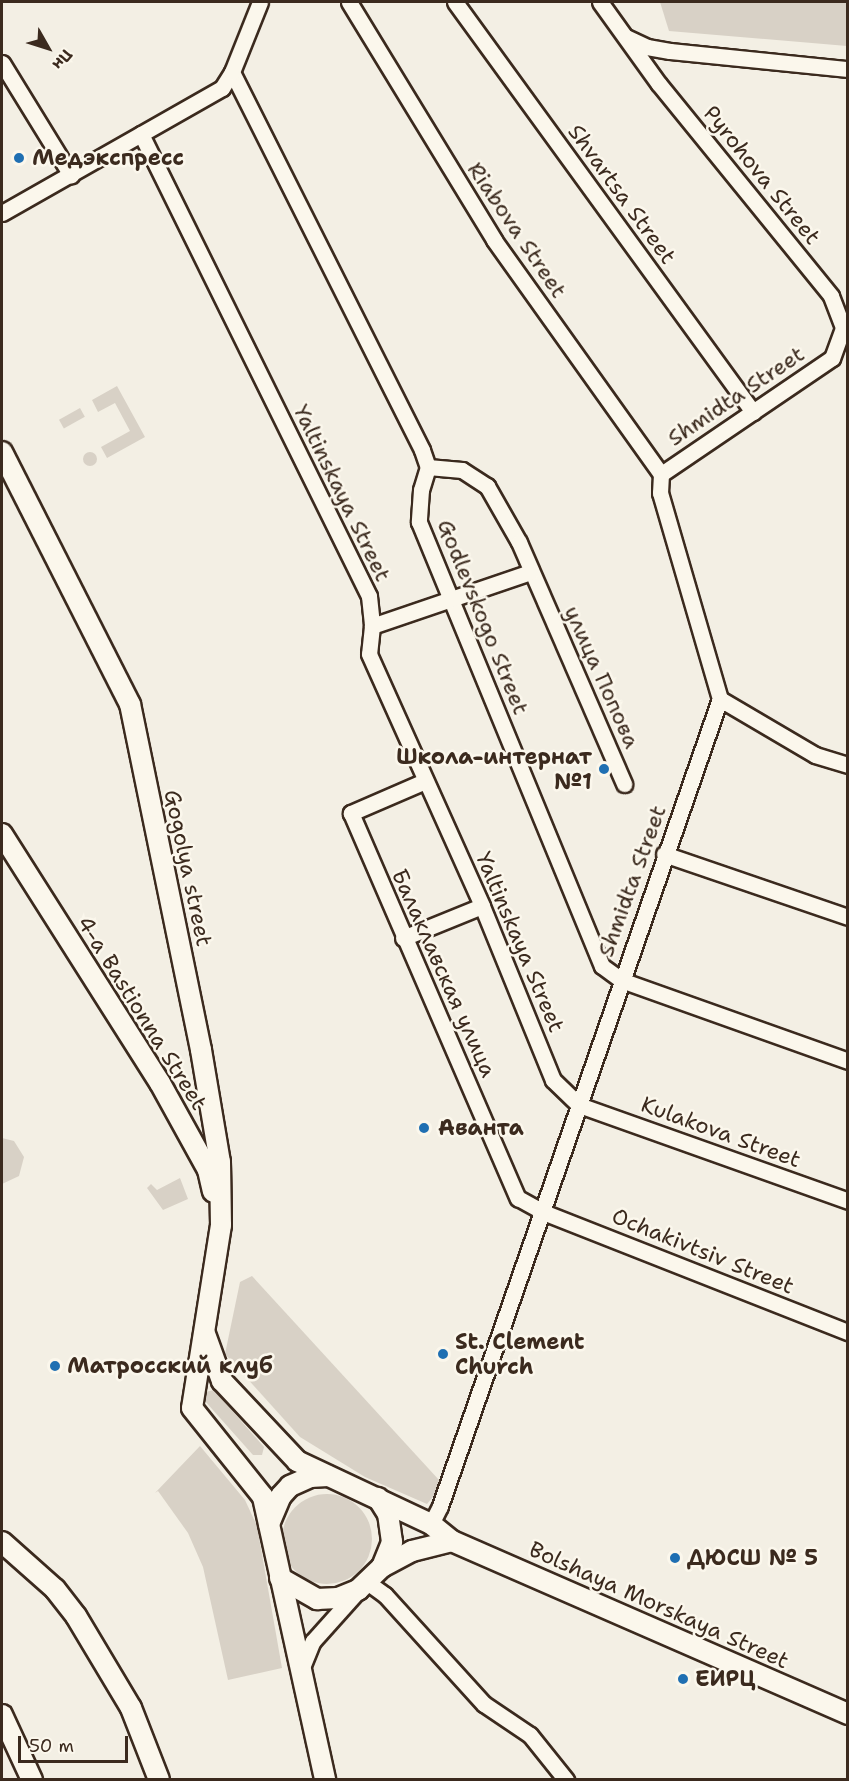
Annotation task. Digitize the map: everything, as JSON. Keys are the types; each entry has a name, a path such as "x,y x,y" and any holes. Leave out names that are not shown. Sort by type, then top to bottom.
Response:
{"main road":[{"name":"Gogolya street","path":"2,452 130,704 201,1050 220,1162 221,1225 202,1322 192,1408 262,1497 269,1524"},
{"name":"4-a Bastionna Street","path":"2,834 160,1083 208,1170 221,1225"},
{"path":"202,1322 210,1356 222,1381 297,1461 378,1498 388,1514 393,1532 390,1550 382,1567"},
{"path":"325,1779 269,1524 280,1496 290,1486 310,1477 331,1477"},
{"name":"Bolshaya Morskaya Street","path":"378,1498 431,1524 452,1541 848,1714"},
{"path":"280,1578 316,1599 338,1598 363,1586 382,1567 422,1548 452,1541"},
{"path":"2,1542 55,1589 76,1616 131,1708 159,1779"},
{"path":"2,1715 32,1779"}],"street":[{"path":"2,213 222,88 232,72 260,2"},
{"name":"Riabova Street","path":"349,2 494,240 661,474"},
{"name":"Shvartsa Street","path":"455,2 753,412"},
{"name":"Pyrohova Street","path":"600,2 660,84 831,296 843,328"},
{"path":"623,35 646,47 670,51 848,69"},
{"path":"660,84 657,61 670,51"},
{"path":"2,63 71,174"},
{"path":"232,72 428,467 462,470 487,486 531,572 624,784"},
{"name":"Yaltinskaya Street","path":"141,134 369,596 372,626 369,654 482,906 553,1080 579,1105"},
{"name":"Shmidta Street","path":"431,1524 543,1212 664,854 720,699 660,493 661,474 832,358 843,328"},
{"name":"Godlevskogo Street","path":"428,467 421,490 419,522 602,966 621,980"},
{"path":"372,626 451,602 531,572"},
{"path":"720,699 815,754 848,765"},
{"name":"Балаклавская улица","path":"425,781 351,813 403,938 518,1198 543,1212"},
{"path":"664,854 848,917"},
{"path":"403,938 482,906"},
{"path":"621,980 848,1061"},
{"name":"Kulakova Street","path":"579,1105 848,1201"},
{"name":"Ochakivtsiv Street","path":"543,1212 848,1332"},
{"path":"301,1670 313,1641 363,1586 391,1602 484,1704 530,1735 566,1779"}],"shaded area":[{"path":"660,2 847,2 847,46 669,31"},
{"path":"117,386 145,437 107,458 101,447 130,431 115,403 98,412 92,400"},
{"path":"80,408 85,417 64,428 59,420"},
{"path":"87,452 93,452 97,459 93,466 87,466 83,462 83,456"},
{"path":"2,1138 14,1141 24,1157 19,1176 2,1184"},
{"path":"180,1178 188,1199 163,1210 147,1188 151,1184 157,1190"},
{"path":"252,1276 439,1480 439,1490 427,1504 365,1477 300,1437 225,1354 240,1282"},
{"path":"214,1390 264,1447 262,1455 253,1455 204,1400 205,1392"},
{"path":"200,1446 245,1500 257,1526 282,1668 228,1680 203,1567 188,1533 158,1491 155,1493"},
{"path":"327,1494 344,1497 359,1507 369,1522 372,1539 369,1556 359,1571 344,1581 327,1584 310,1581 295,1571 285,1556 282,1539 285,1522 295,1507 310,1497"}],"place":[{"name":"Медэкспресс","path":"19,158"},
{"name":"Школа-интернат №1","path":"604,769"},
{"name":"Аванта","path":"424,1128"},
{"name":"St. Clement Church","path":"443,1354"},
{"name":"Матросский клуб","path":"55,1366"},
{"name":"ДЮСШ № 5","path":"675,1558"},
{"name":"ЕИРЦ","path":"683,1679"}]}
